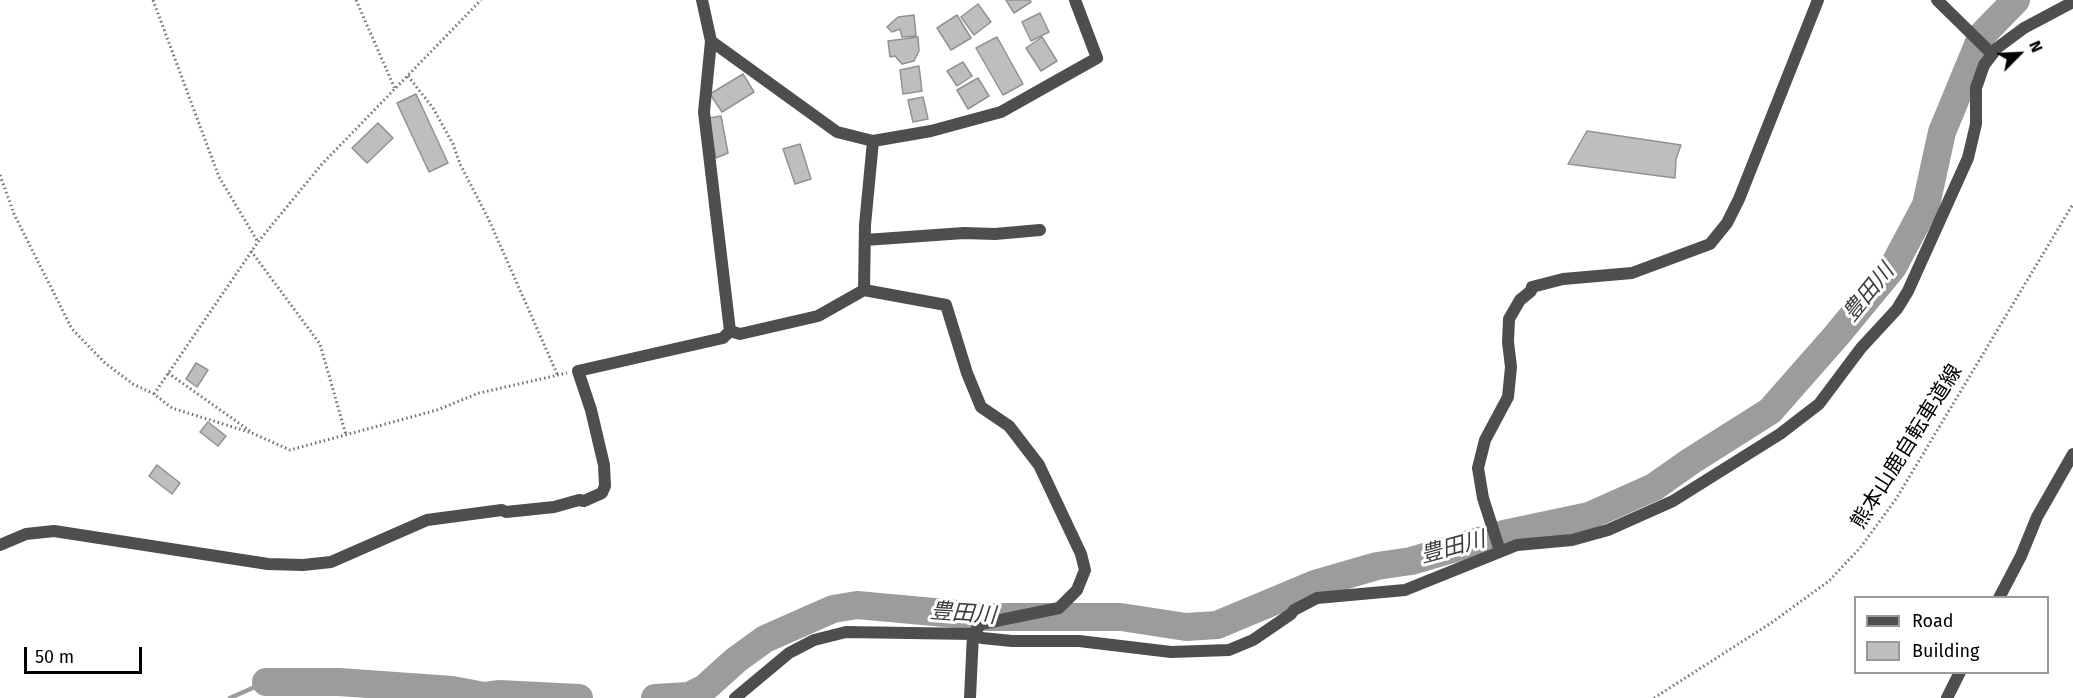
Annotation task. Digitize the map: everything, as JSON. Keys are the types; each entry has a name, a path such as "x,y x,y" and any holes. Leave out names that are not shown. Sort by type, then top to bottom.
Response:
{"street":[{"path":"702,0 711,41 704,112 730,331"},
{"path":"711,41 837,132 873,141 931,131 1001,112 1096,58 1075,0"},
{"path":"1500,551 1483,498 1478,468 1485,440 1508,398 1511,367 1508,342 1509,319 1520,300 1531,291 1532,287 1563,279 1632,273 1710,244 1727,224 1739,199 1818,0"},
{"path":"1937,0 1992,54"},
{"path":"735,698 789,653 814,640 846,632 972,634 982,638 1012,641 1079,640 1171,652 1229,650 1253,640 1294,610 1317,598 1405,590 1517,545 1572,540 1608,530 1673,501 1780,434 1819,404 1861,348 1897,309 1908,291 1968,158 1976,124 1976,88 1984,65 1992,54 2024,28 2073,2"},
{"path":"864,290 865,240 873,141"},
{"path":"865,240 1040,230"},
{"path":"730,331 740,334 818,316 864,290 946,305 967,373 981,407 1009,426 1039,465 1080,554 1085,570 1077,590 1059,608 981,624 972,634 970,698"},
{"path":"0,545 26,534 54,531 267,564 303,565 332,562 427,520 502,510 506,512 554,507 579,500 584,501 602,493 605,486 604,465 599,443 578,371 723,338 730,331"},
{"path":"2000,596 2021,556 2037,517 2073,454"},
{"path":"1947,698 1959,674"}],"path":[{"path":"153,0 219,177 258,242"},
{"path":"356,0 395,89"},
{"path":"154,394 251,251 322,164 481,0"},
{"path":"0,175 14,214 72,328 105,363 133,384 154,394 172,408 252,433 290,450 437,410 478,393 558,376 489,220 460,164 453,144 433,108 408,76"},
{"name":"熊本山鹿自転車道線","path":"1654,698 1771,623 1829,581 1860,548 1896,499 2073,204"},
{"path":"251,251 320,344 346,435"},
{"path":"168,373 252,433"}],"building":[{"path":"1006,0 1030,0 1031,2 1014,13"},
{"path":"978,4 991,22 974,35 961,17"},
{"path":"1040,13 1049,32 1031,41 1022,22"},
{"path":"914,15 916,36 902,37 900,29 892,32 887,27 898,17"},
{"path":"957,15 971,38 951,50 937,28"},
{"path":"918,37 919,51 914,61 902,64 895,56 890,57 888,41"},
{"path":"997,37 1023,84 1003,95 976,48"},
{"path":"1042,37 1057,61 1041,71 1026,48"},
{"path":"963,62 972,76 957,86 947,71"},
{"path":"919,66 922,91 903,94 900,70"},
{"path":"743,74 754,92 722,112 710,94"},
{"path":"978,78 989,96 968,109 957,90"},
{"path":"416,94 448,163 429,172 397,103"},
{"path":"923,97 928,119 913,122 908,100"},
{"path":"721,116 728,153 716,158 709,118"},
{"path":"378,123 393,138 367,163 352,148"},
{"path":"1587,131 1681,145 1676,159 1675,178 1568,164"},
{"path":"800,144 811,179 795,184 783,149"},
{"path":"196,363 208,370 197,387 186,379"},
{"path":"208,422 226,436 218,446 200,432"},
{"path":"157,465 180,483 172,494 149,476"}],"waterway":[{"name":"豊田川","path":"655,698 689,696 705,688 736,660 765,639 833,609 857,605 989,617 1121,617 1186,627 1217,625 1315,584 1377,566 1411,561 1504,534 1589,516 1654,487 1770,411 1893,267 1926,205 1942,132 1982,35 2016,0"},
{"path":"230,698 266,682"},
{"name":"豊田川","path":"266,682 339,682 452,690 484,696 498,694 579,698"}]}
